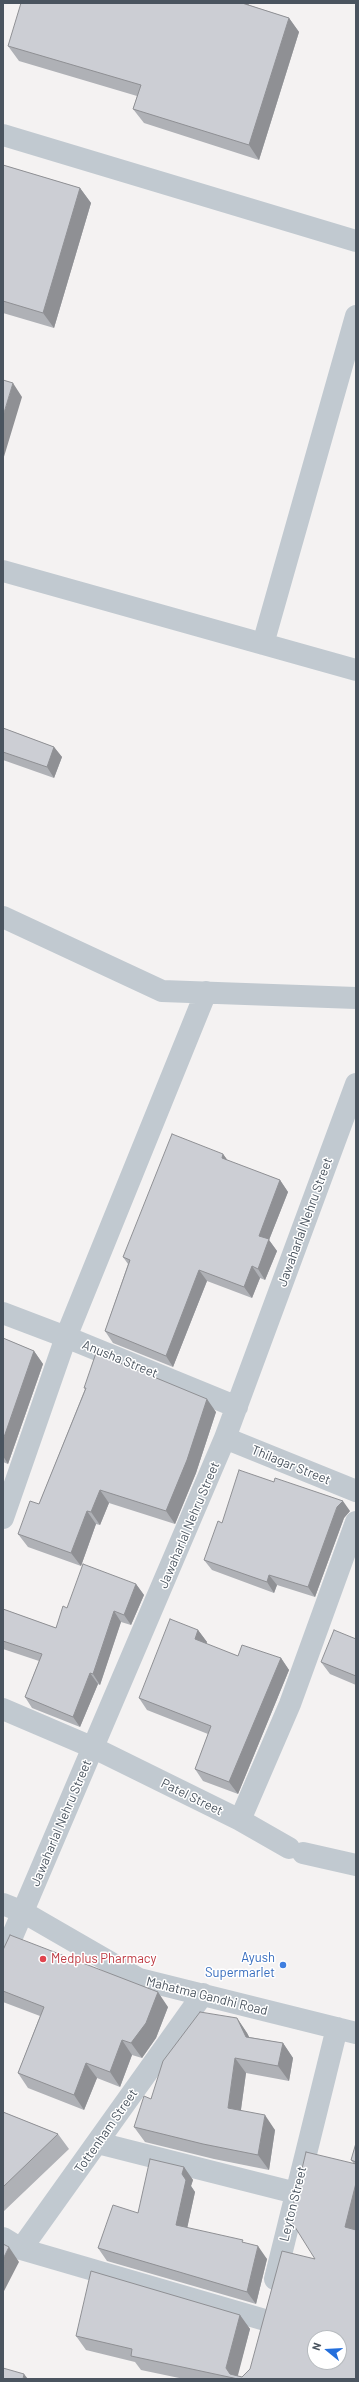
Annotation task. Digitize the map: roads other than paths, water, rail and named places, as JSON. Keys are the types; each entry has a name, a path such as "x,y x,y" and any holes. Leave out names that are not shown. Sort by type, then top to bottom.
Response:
{"street":[{"path":"3,135 356,241"},
{"path":"263,644 356,316"},
{"path":"3,571 356,670"},
{"path":"3,917 162,991 356,998"},
{"path":"3,1518 66,1337 206,992"},
{"name":"Jawaharlal Nehru Street","path":"3,1958 94,1748 225,1438 356,1084"},
{"name":"Anusha Street","path":"3,1313 66,1337 237,1407"},
{"name":"Thilagar Street","path":"225,1438 356,1491"},
{"path":"240,1820 290,1704 356,1522"},
{"name":"Patel Street","path":"3,1709 94,1748 240,1820 296,1851 356,1865"},
{"name":"Mahatma Gandhi Road","path":"3,1904 23,1912 139,1978 346,2030"},
{"name":"Tottenham Street","path":"22,2249 203,1994"},
{"name":"Leyton Street","path":"258,2342 265,2320 296,2193 346,2030"},
{"path":"98,2143 296,2193"},
{"path":"3,2238 22,2249 265,2320"}],"place":[{"name":"Medplus Pharmacy","path":"43,1959"},
{"name":"Ayush Supermarlet","path":"283,1965"}]}
